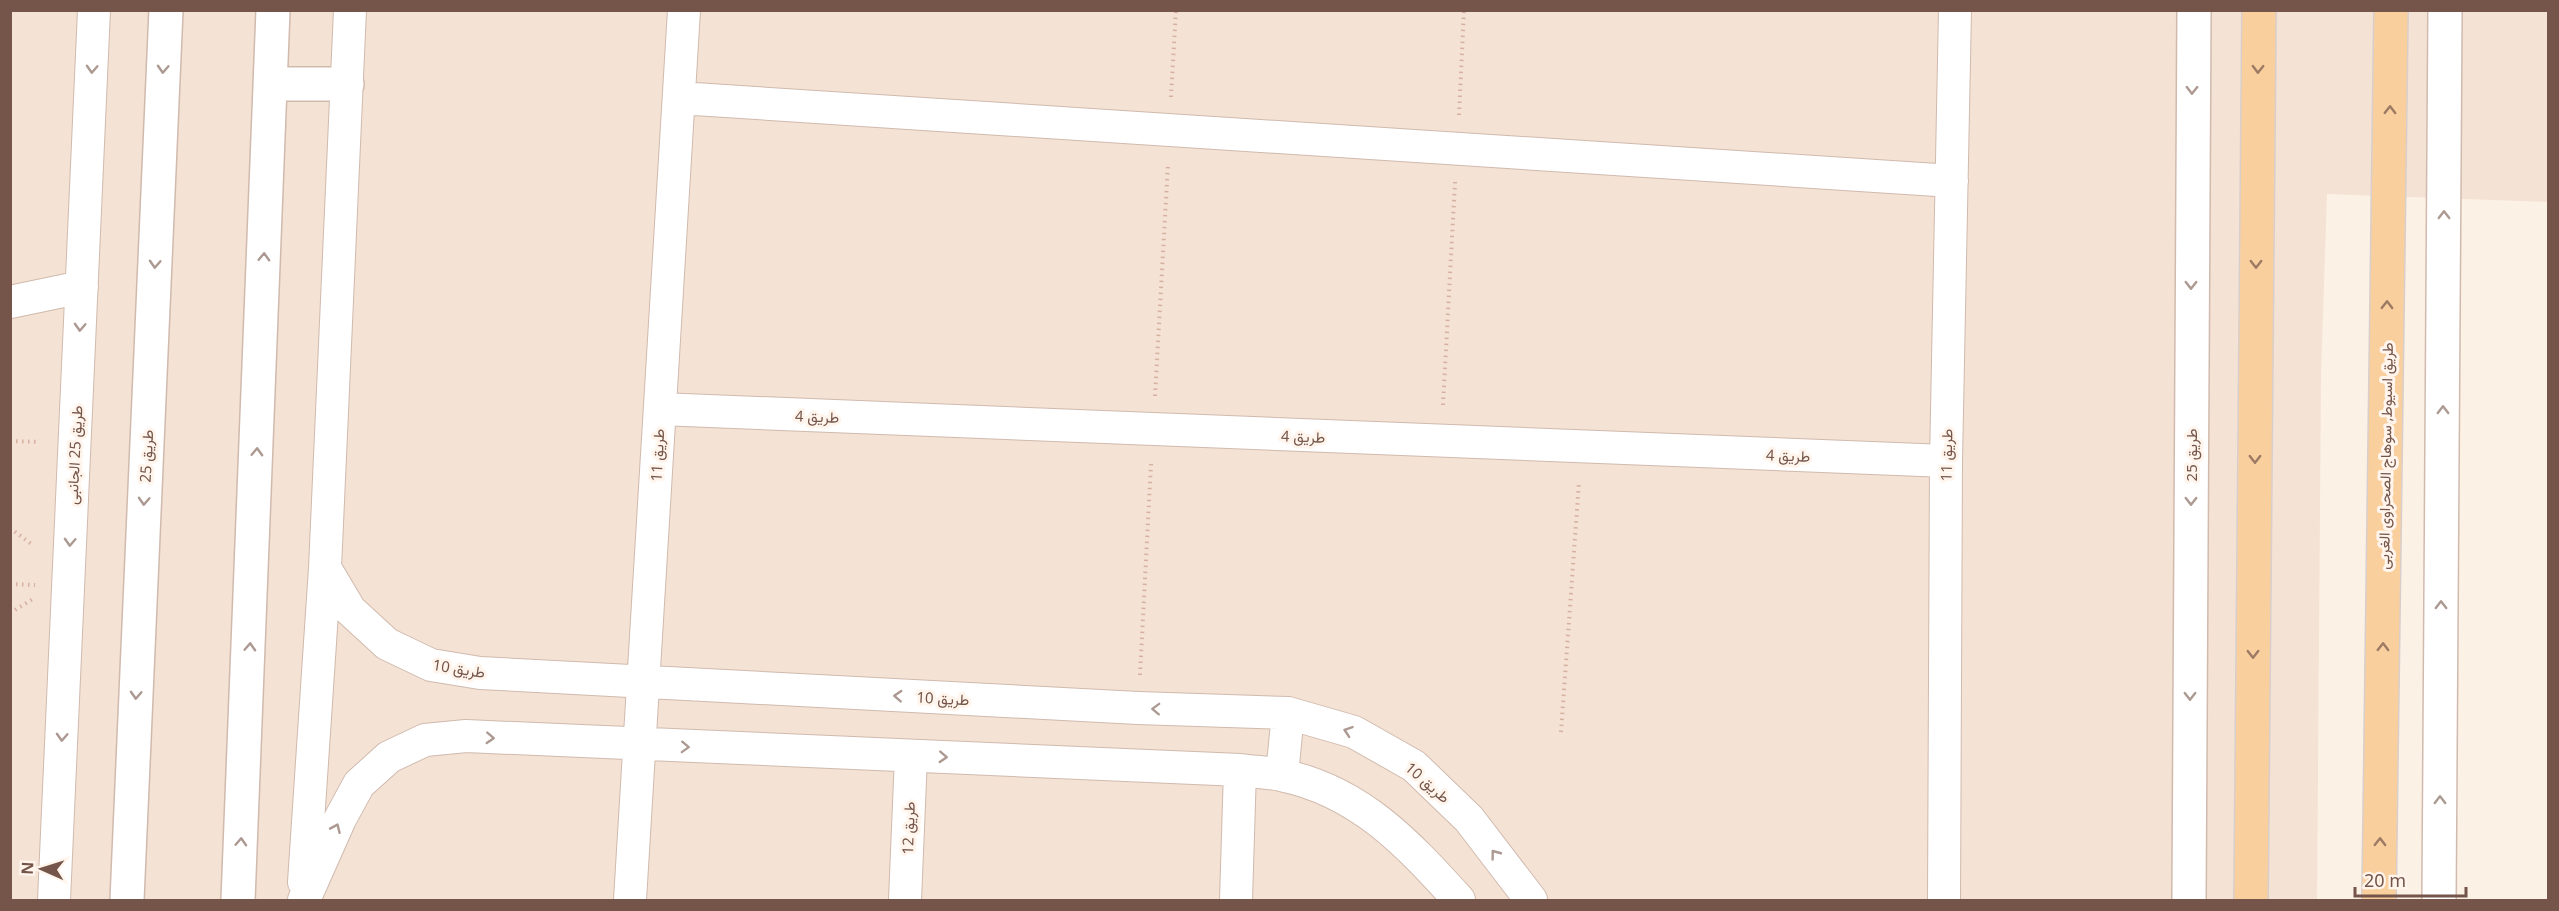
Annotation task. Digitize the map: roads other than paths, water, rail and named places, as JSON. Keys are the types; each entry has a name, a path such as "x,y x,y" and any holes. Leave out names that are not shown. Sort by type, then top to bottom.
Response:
{"main road":[{"path":"2251,900 2259,10"},
{"name":"طريق اسيوط, سوهاج الصحراوى الغربى","path":"2379,900 2391,10"}],"street":[{"name":"طريق 25 الجانبى","path":"54,900 94,10"},
{"name":"طريق 25","path":"127,900 166,10"},
{"path":"238,900 273,10"},
{"path":"304,900 326,568 350,10"},
{"name":"طريق 11","path":"630,900 684,10"},
{"name":"طريق 11","path":"1944,900 1946,461 1955,10"},
{"name":"طريق 25","path":"2189,900 2194,10"},
{"path":"2439,900 2445,10"},
{"path":"270,84 346,84"},
{"path":"679,98 1952,181"},
{"path":"10,302 82,287"},
{"name":"طريق 4","path":"660,409 1946,461"},
{"name":"طريق 10","path":"326,568 350,610 387,644 431,665 480,673 1138,708 1288,713 1354,732 1414,766 1469,819 1531,900"},
{"path":"1282,775 1288,713"},
{"path":"304,900 340,819 359,784 389,757 425,740 465,736 1240,770 1282,775 1331,792 1376,817 1415,852 1459,900"},
{"name":"طريق 12","path":"905,900 911,756"},
{"path":"1236,900 1240,770"}]}
